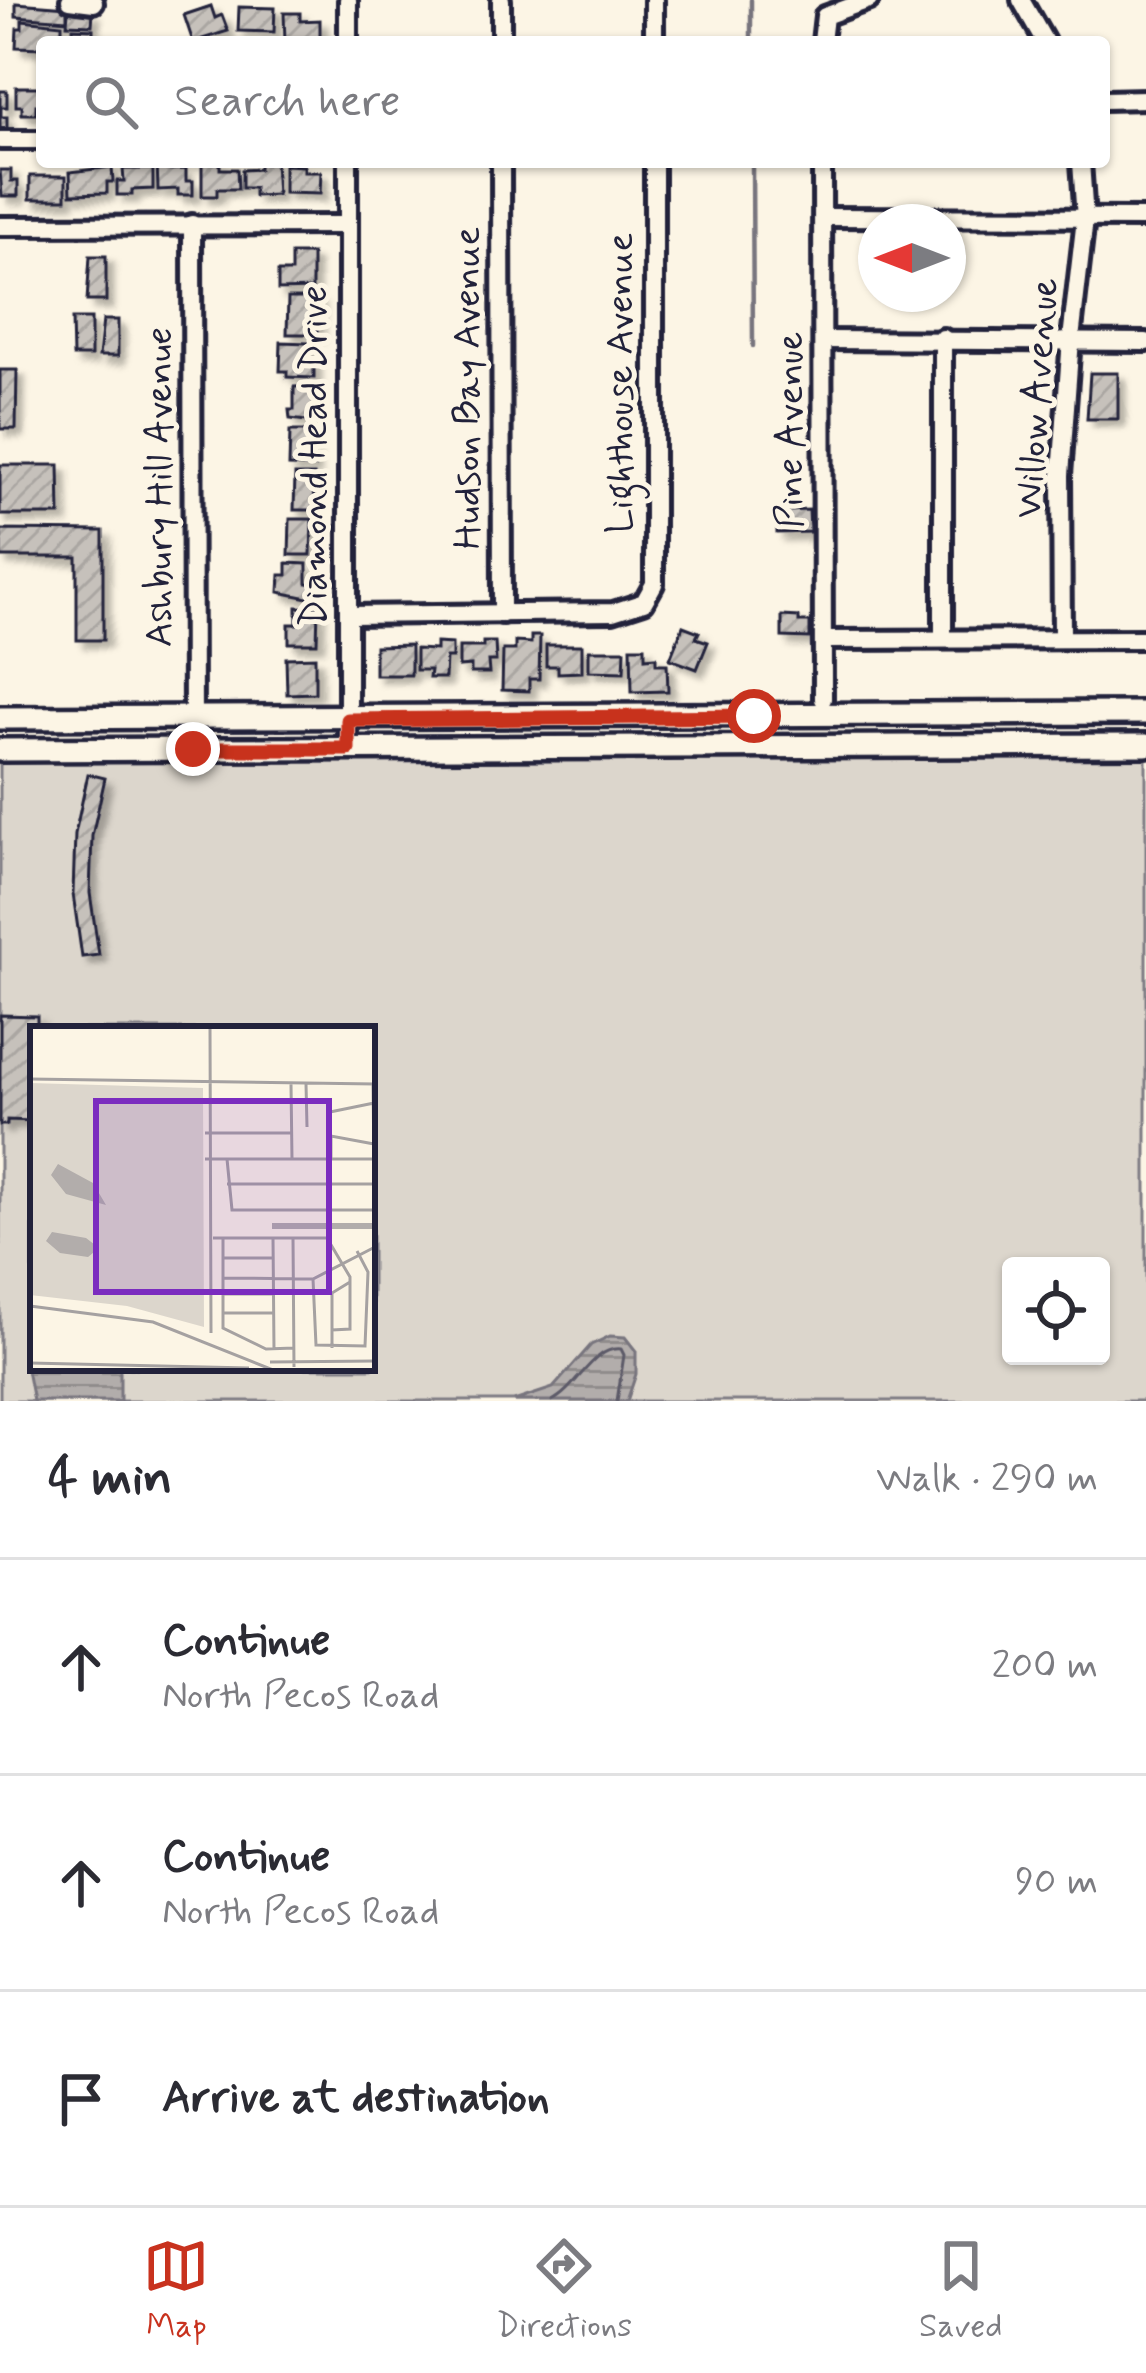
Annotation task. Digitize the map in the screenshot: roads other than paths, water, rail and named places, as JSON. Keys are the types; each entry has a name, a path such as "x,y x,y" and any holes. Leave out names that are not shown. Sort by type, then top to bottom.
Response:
{"main road":[{"path":"0,718 1146,713"},
{"path":"0,750 1146,745"}],"street":[{"path":"70,0 94,3"},
{"path":"348,0 348,36"},
{"path":"501,0 501,36"},
{"path":"654,0 654,36"},
{"path":"823,36 825,16 869,0"},
{"path":"1021,0 1042,36"},
{"path":"1110,100 1146,99"},
{"path":"0,140 36,140"},
{"name":"Diamond Head Drive","path":"348,168 348,749"},
{"name":"Hudson Bay Avenue","path":"501,168 502,614"},
{"name":"Lighthouse Avenue","path":"502,614 613,613 644,602 654,584 654,168"},
{"name":"Pine Avenue","path":"822,168 824,699"},
{"name":"Willow Avenue","path":"1062,638 1061,475 1085,219 1081,168"},
{"path":"823,217 1146,218"},
{"name":"Ashbury Hill Avenue","path":"192,224 193,749"},
{"path":"0,226 348,226"},
{"path":"943,338 943,638"},
{"path":"825,340 1146,342"},
{"path":"349,614 502,614"},
{"path":"824,640 1146,639"}],"water":[{"path":"30,1334 30,1371 120,1371 120,1401 33,1401 26,1365"},
{"path":"610,1336 625,1337 636,1351 636,1374 627,1401 514,1401 553,1388 591,1345"}],"waterway":[{"path":"751,0 751,36"},
{"path":"752,168 753,346"}]}
